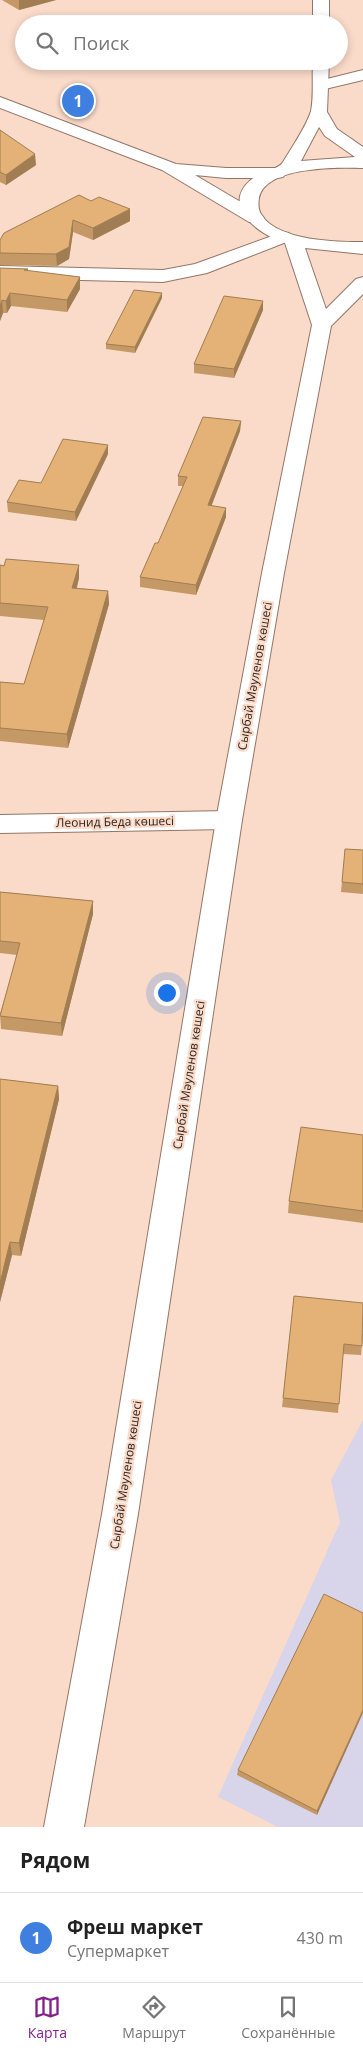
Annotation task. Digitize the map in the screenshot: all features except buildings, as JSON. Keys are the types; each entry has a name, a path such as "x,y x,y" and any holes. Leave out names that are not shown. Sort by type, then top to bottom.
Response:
{"main road":[{"path":"321,0 321,15"},
{"path":"255,218 249,206 251,193 261,182 283,170 319,112 321,70"},
{"path":"321,85 363,75"},
{"path":"0,102 168,166 255,218 266,228 288,238 330,248 363,248"},
{"path":"319,112 331,132 363,155"},
{"path":"168,166 226,173 283,170 336,162 363,163"},
{"path":"0,272 145,277 171,275 200,270 288,238"},
{"path":"288,238 322,325 363,283"},
{"name":"Сырбай Мәуленов көшесі","path":"64,1827 120,1514 229,820 322,325"},
{"name":"Леонид Беда көшесі","path":"0,824 229,820"}],"shaded area":[{"path":"363,1420 363,1827 278,1827 218,1797 340,1522 331,1480"}],"place":[{"name":"Фреш маркет","path":"78,101"}]}
